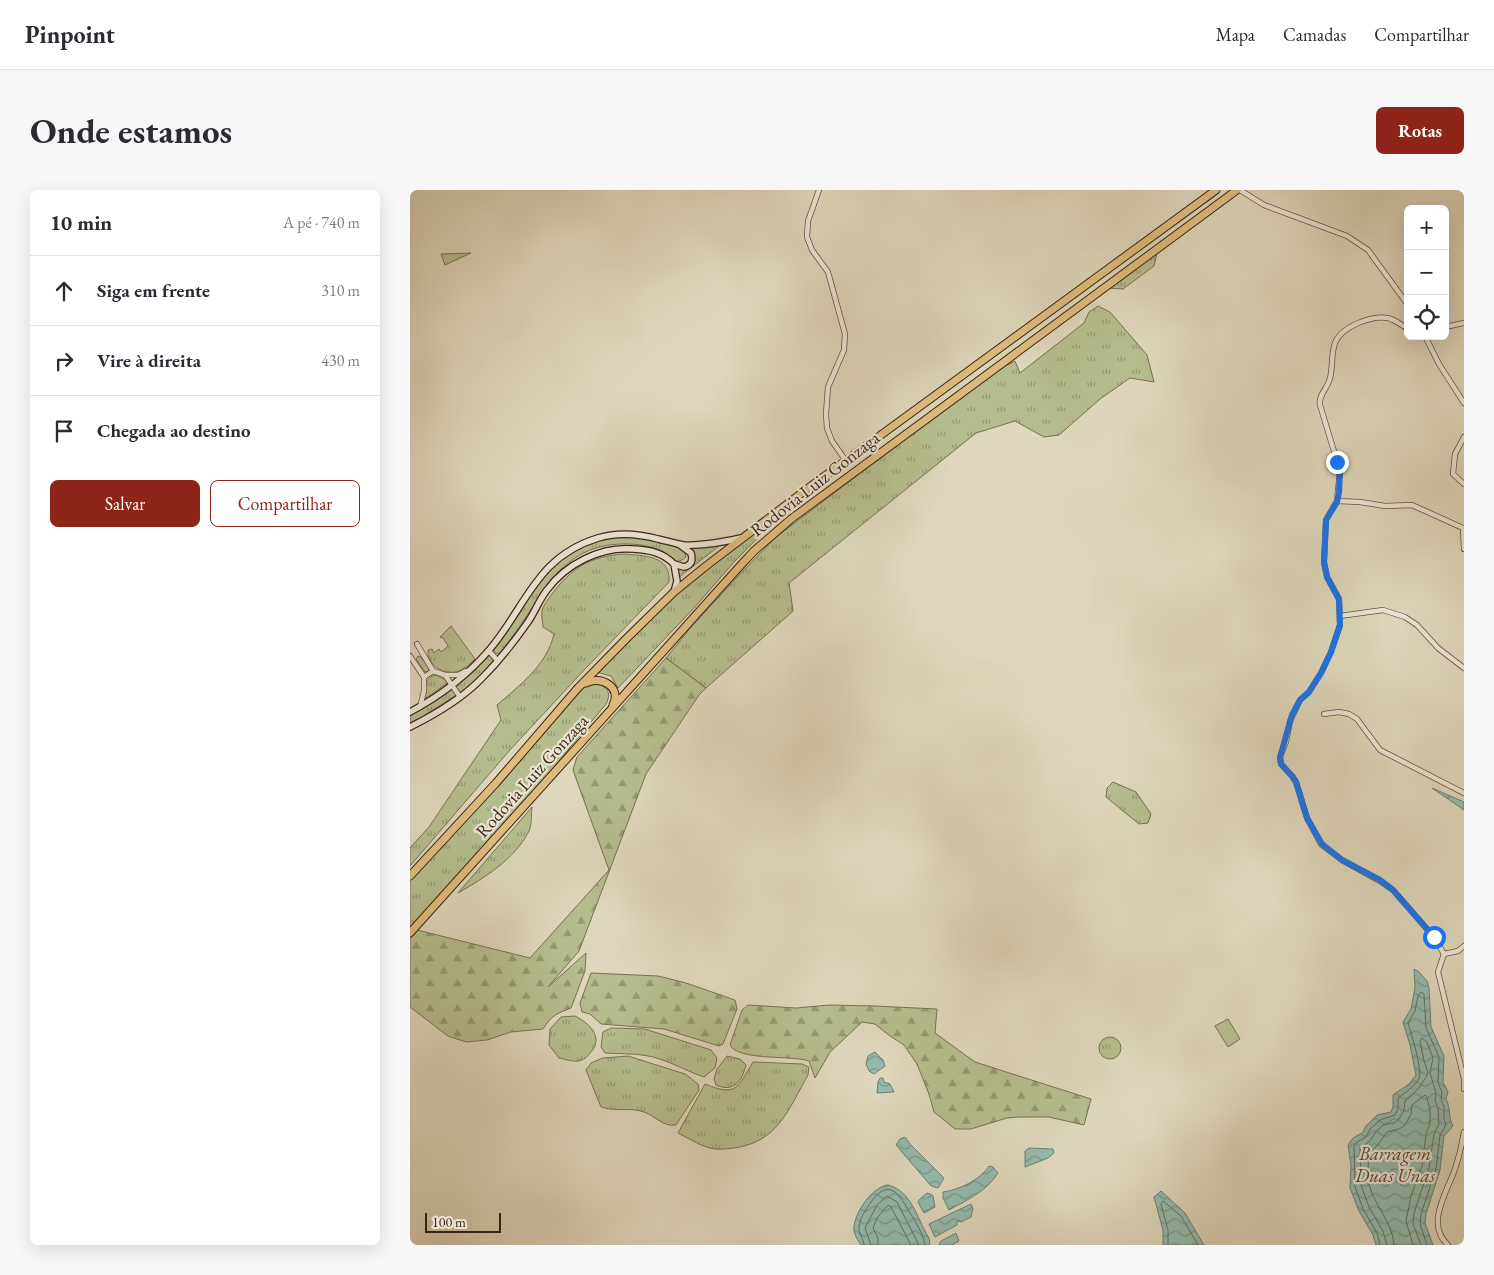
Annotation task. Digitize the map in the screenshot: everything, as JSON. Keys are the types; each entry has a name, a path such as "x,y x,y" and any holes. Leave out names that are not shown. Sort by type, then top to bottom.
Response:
{"highway":[{"name":"Rodovia Luiz Gonzaga","path":"410,876 496,783 577,689 674,592 741,538 1216,190"},
{"name":"Rodovia Luiz Gonzaga","path":"410,933 745,561 770,536 935,412 1239,190"},
{"path":"577,689 592,680 598,679 609,684 615,693 615,699 605,716"}],"main road":[{"path":"410,712 452,686 489,651 533,584 563,554 580,545 600,538 622,534 641,535 678,544 703,544 741,538"},
{"path":"410,727 427,719 460,697 480,680 498,661 528,621 547,589 566,570 579,562 606,551 628,548 659,553 674,564 684,567 692,561 691,553 678,544"},
{"path":"674,564 676,581 674,592"}],"street":[{"path":"819,190 808,221 807,237 812,250 828,272 845,334 844,350 828,387 826,414 827,428 832,441 846,462"},
{"path":"1239,190 1264,205 1347,236 1373,256 1404,299"},
{"path":"1404,327 1391,319 1376,318 1351,326 1345,330 1335,344 1330,380 1319,400 1340,471 1337,502 1326,520 1324,566 1327,577 1339,599 1338,634 1321,673 1309,692 1300,700 1290,721 1286,742 1280,757 1281,764 1296,782 1307,818 1322,844 1342,860 1380,880 1393,890 1434,937 1444,954 1438,972 1460,1062 1464,1089"},
{"path":"1449,327 1464,323"},
{"path":"1428,340 1439,364 1464,403"},
{"path":"1464,438 1455,454 1453,474 1464,484"},
{"path":"1337,502 1416,507 1463,528 1464,549"},
{"path":"1340,616 1383,610 1405,617 1417,624 1438,648 1464,668"},
{"path":"417,644 434,670 446,675 458,675 470,669"},
{"path":"420,707 424,691 424,677 410,657 416,655 421,650"},
{"path":"489,651 498,661"},
{"path":"424,677 434,670"},
{"path":"446,675 460,697"},
{"path":"1324,714 1339,712 1349,714 1357,719 1380,750 1464,793"},
{"path":"1444,954 1458,951 1464,946"},
{"path":"1448,1245 1440,1236 1438,1209 1455,1170 1464,1132"}],"green space":[{"path":"1158,249 1154,266 1123,289 1107,288"},
{"path":"471,253 445,265 441,254"},
{"path":"1098,306 1110,312 1147,355 1154,382 1130,378 1100,399 1059,435 1044,437 1015,421 976,433 789,583 793,611 706,688 666,658 692,626 776,537 996,371 1015,361 1020,373 1084,323 1089,312"},
{"path":"787,508 734,562 694,608 618,688 611,676 596,672 640,625 712,563"},
{"path":"624,536 673,543 684,550 686,557 681,561 675,561 660,550 628,544 605,546 584,553 567,564 554,576 499,654 495,653 493,649 533,588 564,556 601,537"},
{"path":"719,543 719,546 678,578 676,567 694,562 684,545"},
{"path":"624,554 648,557 661,562 666,567 669,582 509,751 410,866 410,848 429,827 501,720 497,705 532,674 545,655 554,634 543,627 542,611 547,600 574,570 602,557"},
{"path":"451,626 475,659 464,669 448,672 438,668 430,661 428,650 432,649 434,653 439,649 441,652 448,646 443,638 440,637"},
{"path":"488,655 494,661 461,693 455,686"},
{"path":"418,656 421,657 429,671 425,672 416,659"},
{"path":"666,658 706,688 699,695 646,774 579,951 548,987 586,953 585,971 571,1008 555,1016 543,1029 511,1032 487,1040 466,1042 448,1036 410,1007 410,939 417,930 530,958 609,870 573,770 577,757"},
{"path":"436,675 447,681 446,684 426,698 424,696 428,680"},
{"path":"593,681 607,690 609,696 606,704 473,865 410,937 410,876 583,686"},
{"path":"452,689 456,695 425,715 422,719 410,725 410,715"},
{"path":"1113,782 1136,792 1151,814 1148,823 1139,824 1106,797 1107,788"},
{"path":"532,807 530,829 516,850 498,867 458,893"},
{"path":"591,973 658,976 686,983 735,1000 737,1009 723,1044 719,1046 664,1029 601,1024 590,1014 582,1012 580,1003"},
{"path":"748,1005 796,1008 830,1005 937,1009 935,1033 975,1062 1091,1099 1084,1125 1049,1117 1019,1117 1007,1118 971,1129 955,1129 934,1112 917,1064 904,1045 875,1024 862,1022 830,1052 815,1078 809,1061 754,1056 735,1050 730,1045 742,1010"},
{"path":"575,1016 590,1027 596,1041 595,1046 585,1058 571,1061 559,1058 549,1045 550,1029 561,1017"},
{"path":"1228,1019 1240,1039 1228,1047 1215,1026"},
{"path":"611,1028 645,1029 711,1050 717,1058 715,1068 704,1077 653,1057 605,1053 601,1047 603,1032"},
{"path":"1110,1037 1118,1040 1121,1048 1118,1056 1110,1059 1102,1056 1099,1048 1102,1040"},
{"path":"628,1056 685,1074 698,1084 699,1090 676,1125 659,1121 639,1111 601,1107 586,1070 591,1063 603,1058"},
{"path":"727,1056 740,1059 746,1065 742,1076 736,1084 728,1088 716,1085 714,1079 717,1069"},
{"path":"753,1062 802,1064 809,1067 808,1075 787,1112 771,1131 749,1145 722,1149 706,1147 678,1133 705,1084 724,1090 735,1088"}],"water":[{"path":"1432,788 1464,802 1464,810"},
{"name":"Barragem Duas Unas","path":"1414,969 1427,981 1429,988 1431,1027 1444,1056 1443,1082 1448,1092 1446,1099 1453,1126 1444,1136 1440,1170 1426,1214 1425,1223 1433,1245 1376,1245 1350,1188 1351,1165 1348,1145 1353,1138 1362,1133 1377,1115 1391,1112 1393,1095 1409,1084 1416,1075 1403,1022 1411,1009 1415,988"},
{"path":"875,1052 883,1060 885,1066 874,1074 869,1071 866,1064 868,1056"},
{"path":"880,1078 883,1078 884,1082 890,1084 894,1092 877,1093"},
{"path":"905,1137 944,1178 938,1188 931,1186 896,1145 900,1139"},
{"path":"1029,1148 1053,1149 1054,1153 1048,1158 1025,1167 1025,1151"},
{"path":"989,1166 993,1167 998,1173 988,1185 949,1210 943,1198 943,1192 969,1184"},
{"path":"888,1185 896,1188 908,1199 929,1238 930,1245 861,1245 854,1229 855,1220 861,1207 871,1195 876,1190"},
{"path":"1161,1191 1185,1213 1204,1245 1163,1245 1163,1230 1154,1197"},
{"path":"927,1193 933,1196 935,1207 924,1213 918,1202"},
{"path":"971,1204 973,1209 971,1217 961,1222 957,1221 957,1225 935,1237 929,1224"},
{"path":"956,1233 959,1241 952,1245 939,1245 941,1241"}],"route":[{"path":"1337,462 1340,471 1339,492 1337,502 1326,520 1324,566 1327,577 1339,599 1340,625 1331,652 1321,673 1309,692 1300,700 1292,715 1286,742 1280,757 1281,764 1296,782 1307,818 1322,844 1342,860 1380,880 1393,890 1434,937"}]}
